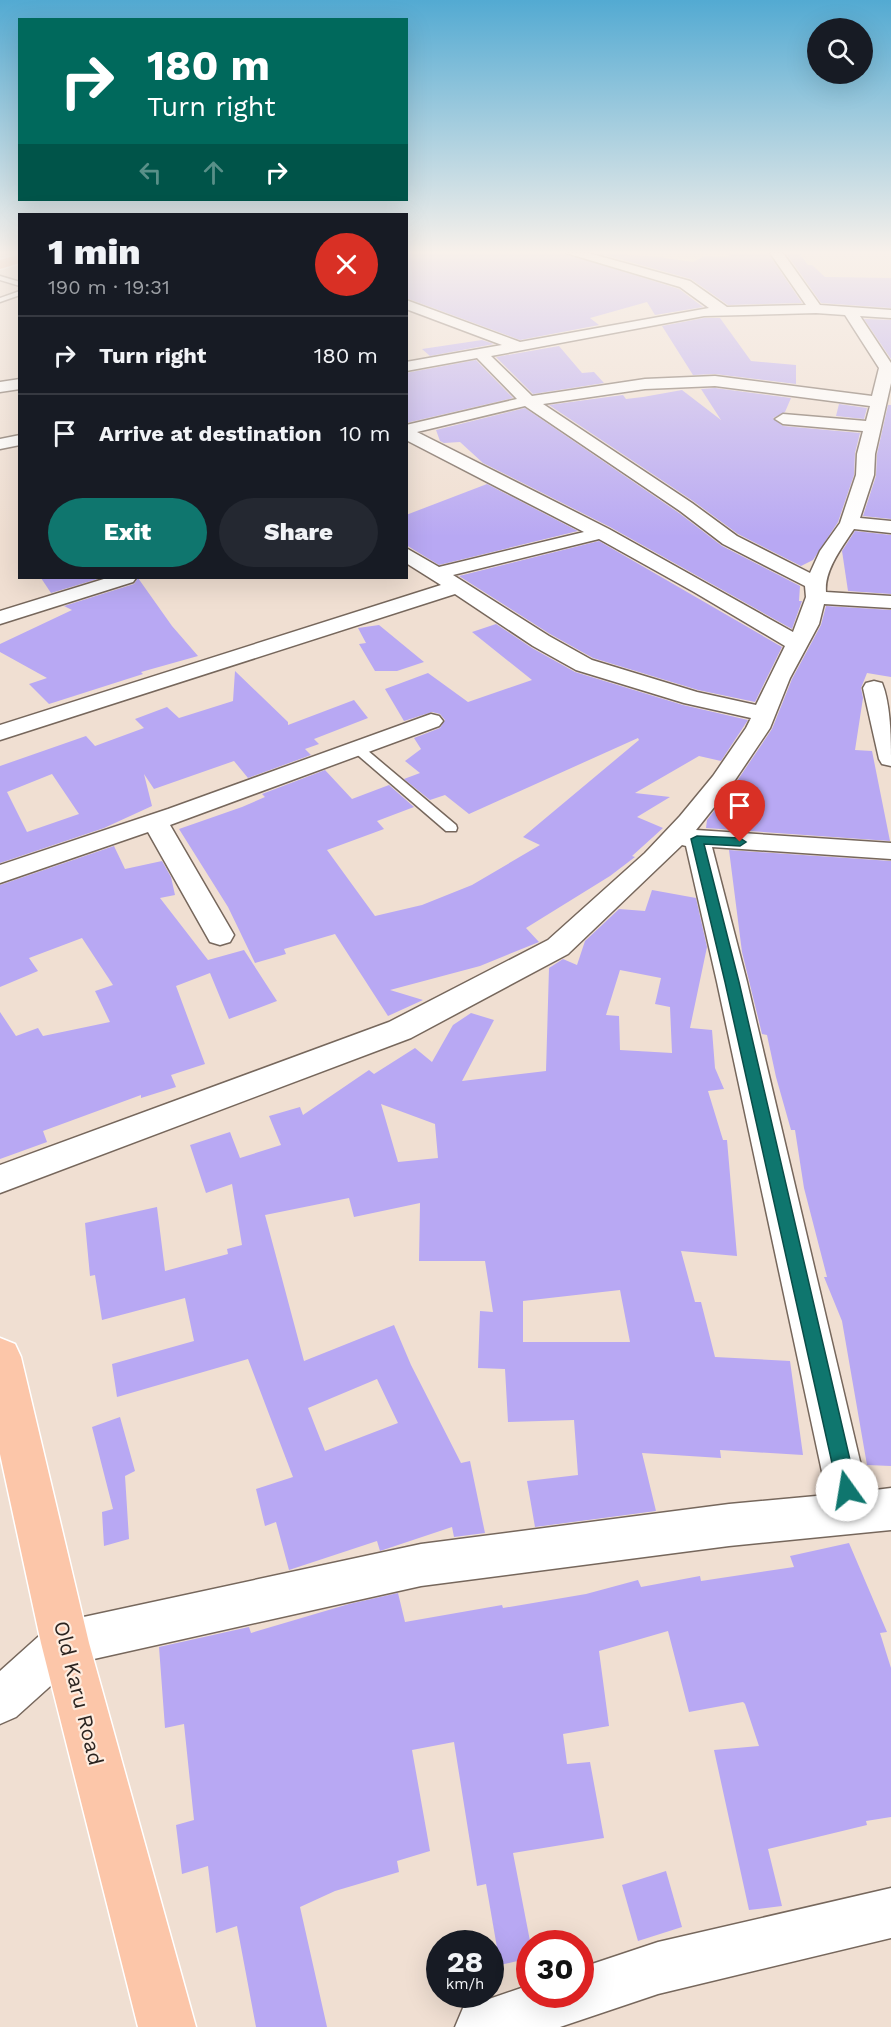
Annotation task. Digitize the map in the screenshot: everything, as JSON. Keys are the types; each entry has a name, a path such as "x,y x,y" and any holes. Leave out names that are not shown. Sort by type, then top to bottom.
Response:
{"main road":[{"name":"Old Karu Road","path":"0,1357 65,1643 166,2027"}],"street":[{"path":"408,368 509,348"},
{"path":"0,1179 400,1030 558,947 654,859 686,838 758,728 779,678 808,624 816,590 830,551 849,523 874,454 873,427 887,365 875,348"},
{"path":"480,353 528,400 686,507 730,540 816,590 891,602"},
{"path":"408,431 528,400 634,385 699,381 879,402"},
{"path":"0,387 18,384"},
{"path":"783,419 873,427"},
{"path":"408,433 602,533 740,609 797,644"},
{"path":"0,444 18,440"},
{"path":"849,523 891,527"},
{"path":"437,573 602,533"},
{"path":"408,555 541,641 584,665 692,698 764,714"},
{"path":"0,618 123,579"},
{"path":"0,733 457,587"},
{"path":"874,688 891,759"},
{"path":"0,874 155,822 431,721"},
{"path":"155,822 220,935"},
{"path":"686,838 891,851"},
{"path":"0,1701 65,1643 421,1565 729,1525 872,1511 735,993 686,838"},
{"path":"594,1989 658,1968 891,1913"},
{"path":"482,2027 538,2008"}],"lane":[{"path":"357,748 451,828"}],"building":[{"path":"431,348 475,348 430,356 422,349"},
{"path":"560,348 582,373 594,372 604,383 533,394 496,357"},
{"path":"676,348 741,348 751,361 796,365 796,384 715,374 693,375"},
{"path":"883,348 891,348 891,359"},
{"path":"476,360 513,398 408,423 408,373"},
{"path":"715,388 791,398 785,412 773,418 783,426 860,433 855,453 854,475 838,522 813,560 801,566 738,534 693,501 549,405 623,395 626,399 682,390 721,420 701,389"},
{"path":"839,404 867,408 864,419 836,416"},
{"path":"888,405 891,405 891,519 863,516 876,476 877,454"},
{"path":"525,408 679,513 722,546 800,586 799,601 802,601 792,629 610,527 483,463 460,442 440,441 436,430"},
{"path":"487,484 578,531 439,565 408,546 408,514"},
{"path":"855,531 891,535 891,594 848,591 842,551"},
{"path":"599,541 782,647 755,702 698,690 593,658 550,634 459,576"},
{"path":"42,579 98,579 51,593"},
{"path":"139,579 172,626 198,656 141,672 143,674 49,704 29,684 47,678 0,652 0,644 72,610 64,606 134,584"},
{"path":"826,606 891,610 891,677 867,673 861,688 863,698 855,750 872,751 890,841 706,828 707,820 733,787 772,729 792,679 821,625"},
{"path":"496,624 532,648 575,672 683,705 748,720 721,761 699,756 635,793 670,797 637,817 663,828 632,856 635,857 610,876 526,928 539,942 480,966 390,990 423,1000 388,1016 335,934 284,949 286,954 255,963 228,907 179,829 242,807 265,797 262,794 325,770 352,799 389,785 414,807 377,821 384,829 327,850 375,916 422,905 472,885 540,845 523,837 639,740 638,738 469,814 445,795 430,800 404,779 420,773 405,761 421,749 414,738 440,728 445,720 440,714 432,712 404,721 385,689 428,673 468,702 532,680 472,632"},
{"path":"379,625 424,662 397,671 375,671 359,644 366,643 358,628"},
{"path":"235,671 288,722 288,725 354,700 368,718 314,739 319,744 305,749 311,755 248,778 234,761 154,789 144,774 152,806 104,828 0,863 0,766 86,736 95,746 144,728 135,719 167,707 179,718 233,701","holes":["52,774 79,814 27,832 7,792"]},
{"path":"114,846 125,869 162,861 171,877 175,895 160,898 208,960 244,950 277,1001 229,1019 210,973 176,986 205,1064 171,1075 176,1087 141,1098 141,1095 43,1131 47,1142 0,1159 0,1012 16,1036 38,1028 43,1036 110,1022 95,991 113,985 82,938 29,958 38,971 0,987 0,885"},
{"path":"729,850 891,861 891,1466 867,1465 842,1321 824,1277 827,1277 804,1188 795,1130 791,1130 767,1035 762,1034 742,952"},
{"path":"652,890 696,898 707,947 690,1028 712,1030 715,1068 724,1089 708,1091 723,1140 727,1140 737,1256 681,1251 695,1302 701,1302 715,1357 790,1361 803,1455 720,1450 721,1458 642,1453 656,1511 535,1527 527,1481 578,1475 574,1420 508,1422 505,1369 478,1368 480,1311 493,1312 485,1261 419,1261 420,1203 354,1217 349,1198 265,1215 304,1361 394,1325 411,1365 461,1463 470,1461 485,1533 454,1537 452,1527 380,1551 377,1541 289,1570 276,1522 265,1526 256,1489 293,1477 248,1359 117,1397 112,1364 194,1341 185,1298 102,1320 95,1275 90,1276 85,1223 157,1207 165,1271 228,1254 227,1249 242,1245 232,1184 206,1193 190,1145 230,1132 240,1158 281,1145 269,1116 300,1107 303,1115 369,1070 374,1074 415,1048 432,1062 453,1025 471,1013 494,1020 462,1081 546,1071 549,968 563,959 577,965 585,941 619,909 645,911","holes":["620,970 661,978 655,1004 670,1007 672,1053 620,1050 619,1016 606,1015","381,1104 435,1124 438,1158 398,1162","620,1290 630,1342 523,1342 523,1301","377,1379 398,1423 325,1451 308,1408"]},
{"path":"120,1417 135,1471 125,1476 129,1539 104,1546 102,1512 113,1509 92,1427"},
{"path":"849,1543 887,1632 880,1633 891,1668 891,1817 866,1821 867,1825 768,1849 782,1906 749,1910 714,1750 759,1746 745,1704 743,1702 689,1712 668,1631 599,1651 609,1726 563,1734 567,1764 590,1762 604,1838 513,1853 528,1930 516,1930 516,1961 504,1964 504,1930 494,1930 486,1884 477,1886 454,1742 412,1750 430,1851 397,1861 399,1872 335,1891 300,1907 327,2027 256,2027 237,1926 216,1933 208,1866 182,1874 176,1825 194,1820 184,1724 165,1728 159,1647 249,1627 251,1633 349,1604 398,1593 405,1622 502,1605 503,1608 586,1594 638,1580 641,1587 700,1576 701,1581 794,1567 790,1556"},
{"path":"666,1871 682,1927 638,1941 622,1885"}],"route":[{"path":"740,842 697,839 732,982 847,1490"}]}
